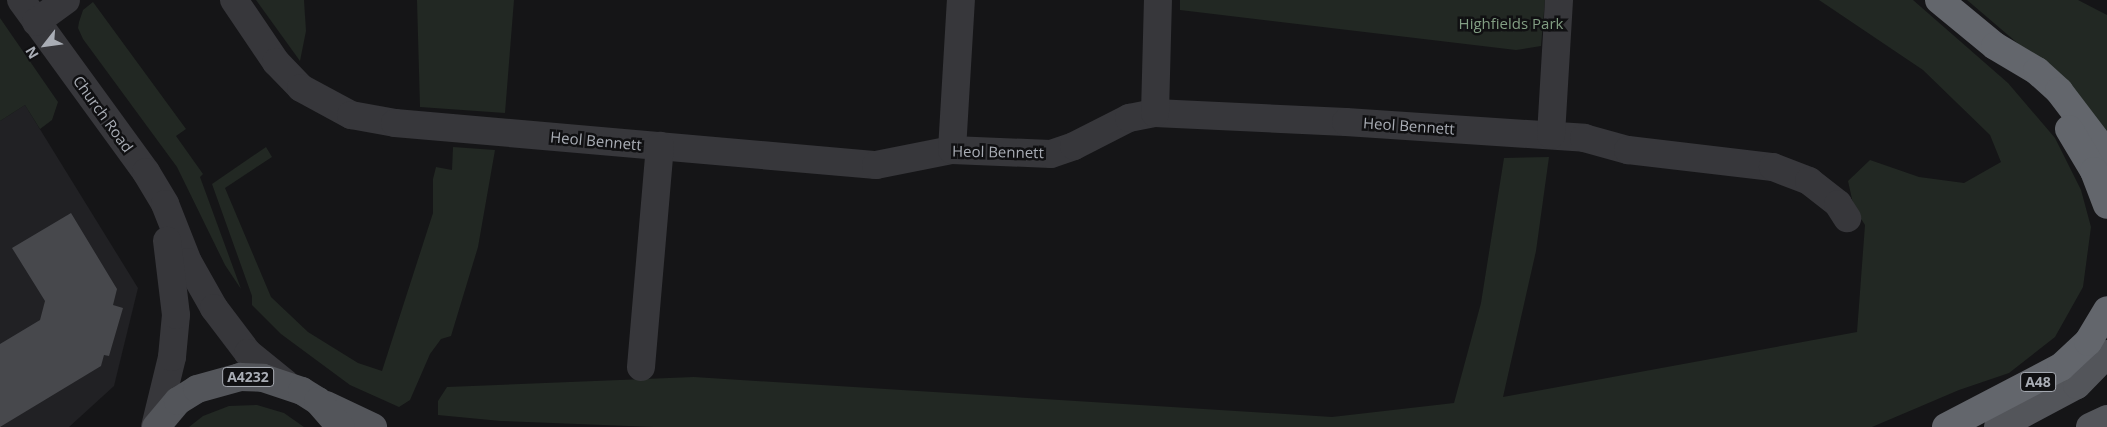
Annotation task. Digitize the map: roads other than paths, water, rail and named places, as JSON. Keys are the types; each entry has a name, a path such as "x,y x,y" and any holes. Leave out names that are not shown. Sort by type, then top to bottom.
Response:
{"highway":[{"path":"1938,0 1995,46 2036,71 2059,91 2075,108 2107,154"},
{"path":"1995,46 2055,110 2076,138 2107,205"},
{"name":"A48","path":"1946,427 2061,368 2088,342 2107,310"}],"main road":[{"path":"1998,427 2076,385 2107,354"},
{"name":"A4232","path":"155,427 178,401 218,381 263,378 285,383 372,427"},
{"name":"A4232","path":"318,401 341,427"},
{"path":"2090,427 2107,419"}],"street":[{"name":"Church Road","path":"21,0 146,172 165,204 188,262 214,308 248,353 285,383"},
{"path":"36,22 66,0"},
{"name":"Heol Bennett","path":"234,0 287,75 316,98 351,115 422,126 876,165 952,150 1051,154 1074,146 1129,118 1155,113 1211,114 1584,138 1628,150 1773,167 1809,181 1838,204 1847,218"},
{"path":"952,150 961,0"},
{"path":"1155,113 1158,0"},
{"path":"1551,136 1559,0"},
{"path":"641,367 660,146"},
{"path":"155,427 172,357 176,315 165,204"}],"park label":[{"name":"Highfields Park","path":"1511,24"}]}
